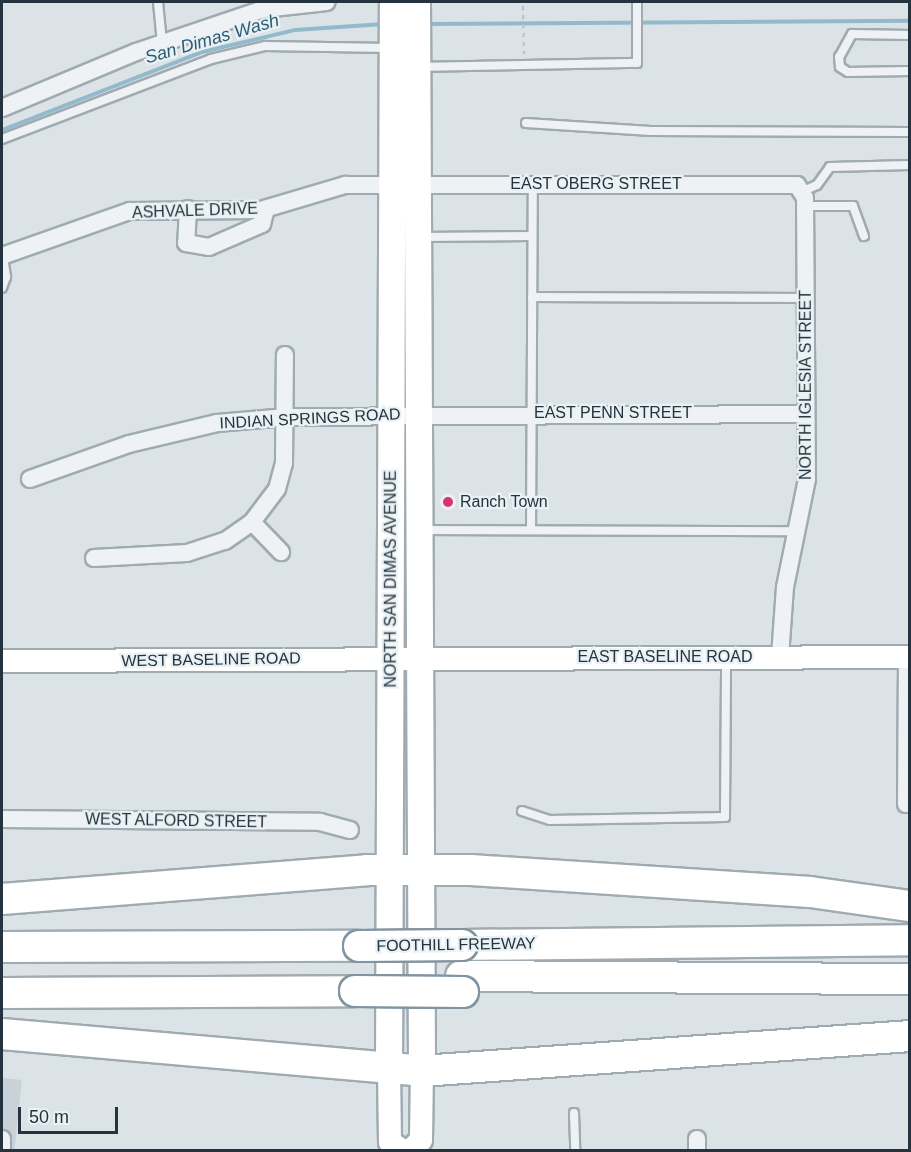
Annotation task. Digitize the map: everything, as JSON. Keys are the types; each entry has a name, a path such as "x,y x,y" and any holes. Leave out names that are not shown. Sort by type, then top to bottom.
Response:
{"highway":[{"path":"2,899 387,870 712,884 909,906"},
{"name":"FOOTHILL FREEWAY","path":"2,947 909,940"},
{"path":"2,965 243,965 271,946"},
{"path":"2,976 355,984 909,979"},
{"path":"2,993 355,984"},
{"path":"462,984 909,995"},
{"path":"2,1034 389,1070 422,1071 909,1036"}],"main road":[{"name":"NORTH SAN DIMAS AVENUE","path":"402,1150 390,1142 387,870 392,658 392,413 406,183 418,67 403,20"},
{"name":"NORTH SAN DIMAS AVENUE","path":"403,20 406,183 418,237 421,658 421,1140 411,1150"},
{"name":"EAST BASELINE ROAD","path":"421,658 908,657"},
{"name":"WEST BASELINE ROAD","path":"2,662 421,658"}],"street":[{"path":"2,108 162,43 264,9 327,2"},
{"name":"EAST OBERG STREET","path":"406,183 533,184 801,195"},
{"name":"ASHVALE DRIVE","path":"2,256 130,211 266,209 345,185 406,183"},
{"name":"NORTH IGLESIA STREET","path":"780,656 785,587 800,531 807,479 806,298 801,195"},
{"path":"188,209 186,243 209,247 262,224 266,209"},
{"path":"94,558 187,553 225,541 252,522 277,489 288,417 285,355"},
{"name":"INDIAN SPRINGS ROAD","path":"30,479 129,444 217,423 288,417 419,413"},
{"name":"EAST PENN STREET","path":"419,413 806,414"},
{"path":"252,522 281,552"},
{"path":"906,804 908,657"},
{"name":"WEST ALFORD STREET","path":"2,819 320,822 350,830"},
{"path":"2,1139 2,1150"}],"lane":[{"path":"418,67 637,63 637,5"},
{"path":"157,6 162,43"},
{"path":"2,139 211,59 265,46 403,20"},
{"path":"909,35 852,34 839,57 840,67 848,72 909,71"},
{"path":"526,123 651,131 909,132"},
{"path":"801,195 817,185 830,167 909,165"},
{"path":"531,530 533,184"},
{"path":"801,195 853,206 864,236"},
{"path":"418,237 532,236"},
{"path":"2,256 6,277 2,288"},
{"path":"532,297 806,298"},
{"path":"419,530 800,531"},
{"path":"522,811 550,820 725,816 726,657"},
{"path":"574,1113 575,1150"}],"path":[{"path":"523,6 524,59"}],"shaded area":[{"path":"2,1078 22,1080 15,1150 2,1150"}],"waterway":[{"name":"San Dimas Wash","path":"427,24 910,21"},
{"name":"San Dimas Wash","path":"2,130 202,52 295,30 384,24"}],"place":[{"name":"Ranch Town","path":"448,502"}]}
